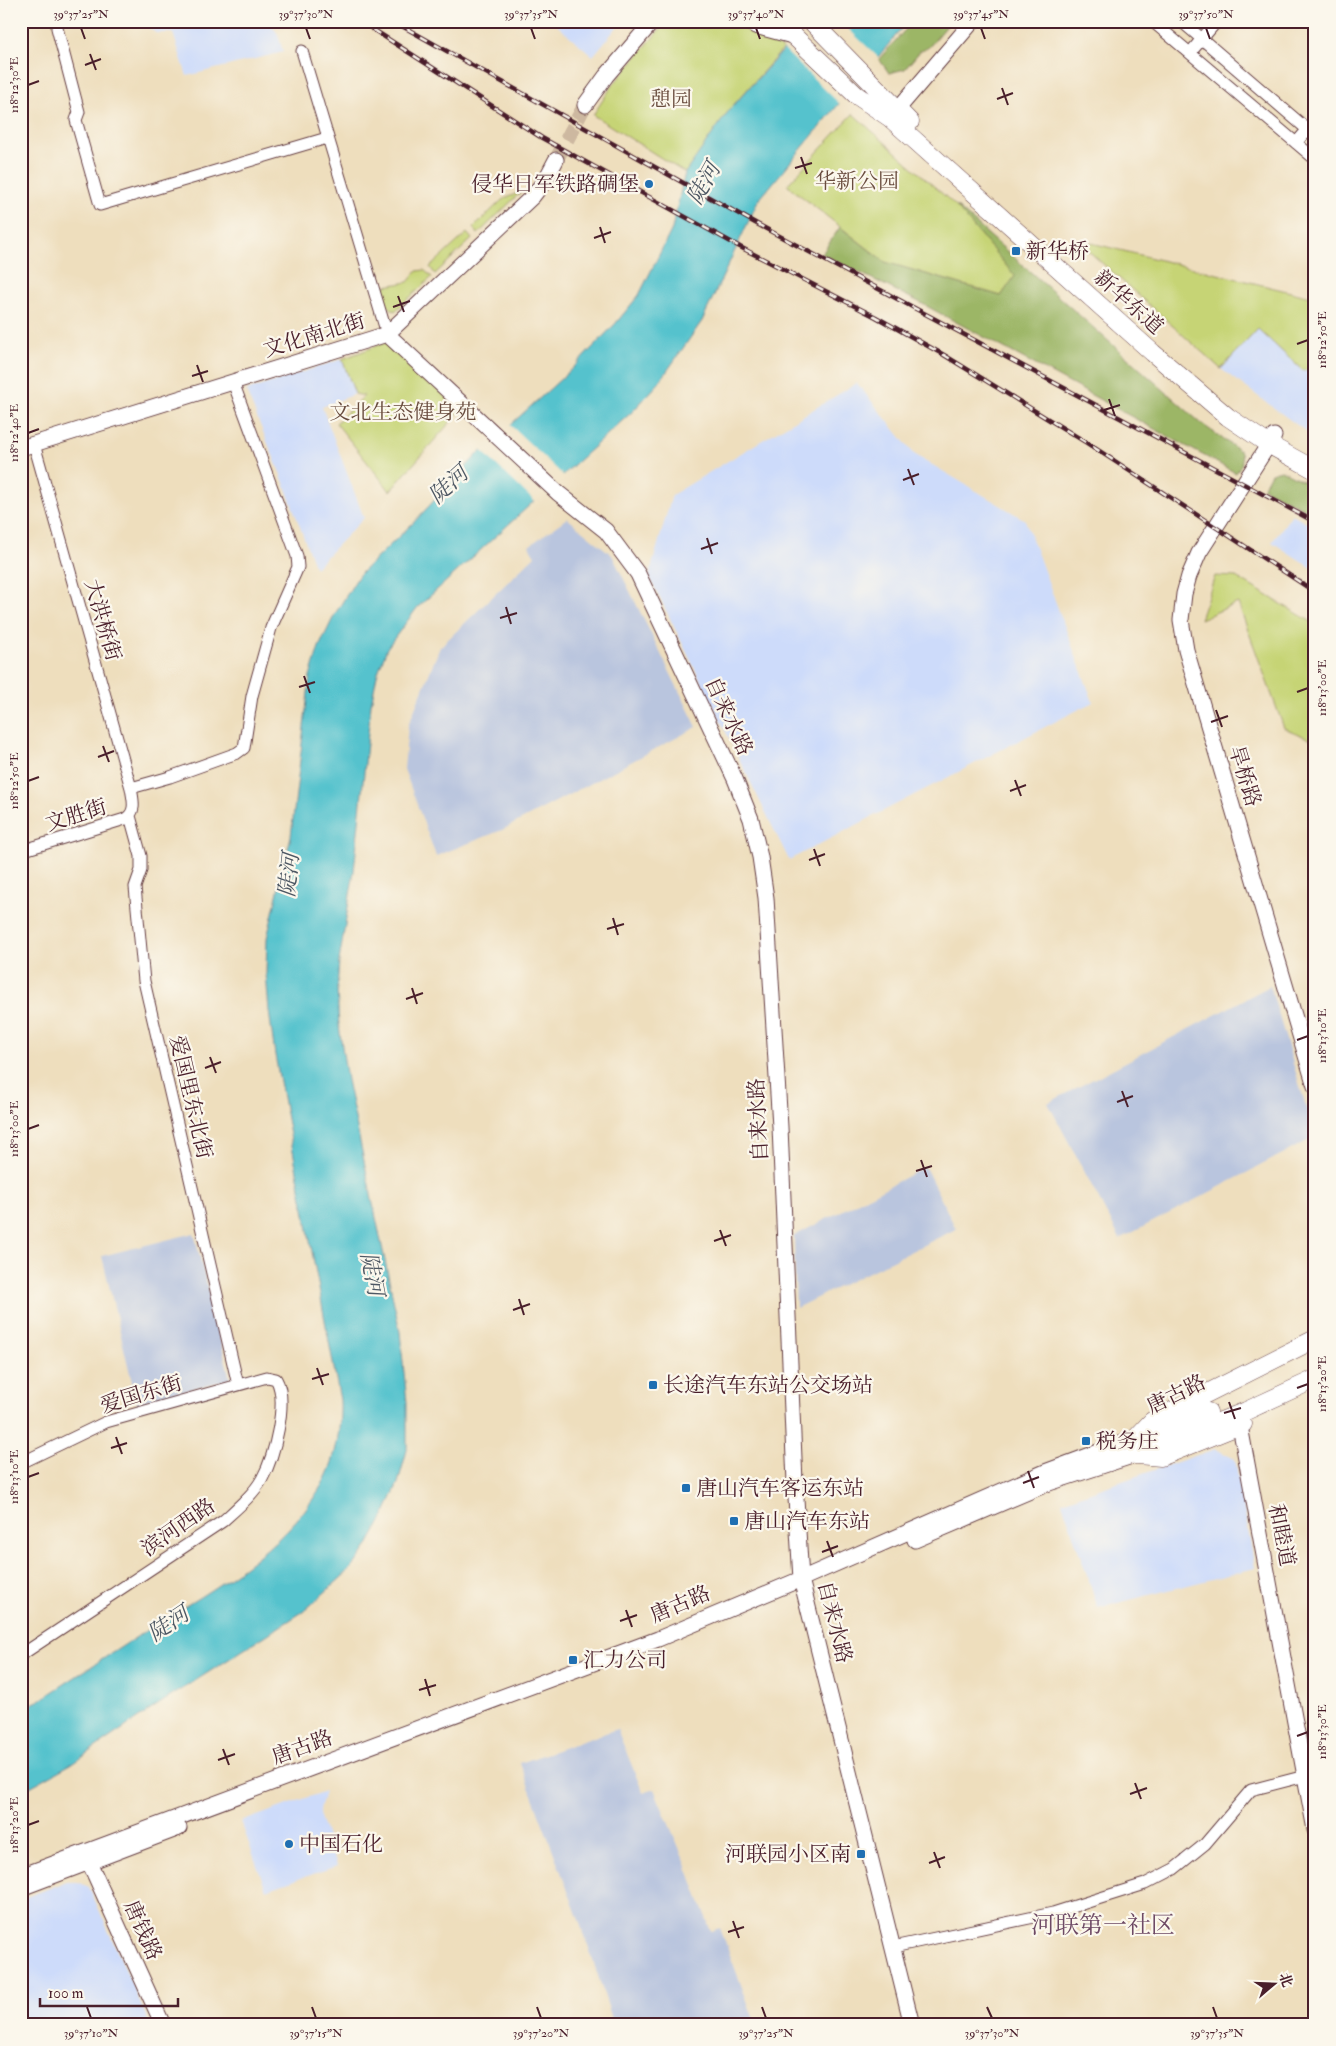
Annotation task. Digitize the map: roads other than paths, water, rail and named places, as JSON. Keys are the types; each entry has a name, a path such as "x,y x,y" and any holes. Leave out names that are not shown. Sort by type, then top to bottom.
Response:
{"main road":[{"path":"778,21 797,39"},
{"name":"新华东道","path":"811,21 869,80 894,114 1271,440 1315,470"},
{"name":"新华东道","path":"797,39 856,95 894,114"},
{"name":"新华东道","path":"1271,440 1315,460"},
{"path":"1135,1446 1152,1421 1315,1339"},
{"name":"唐古路","path":"1240,1407 1315,1353"},
{"path":"1135,1446 1161,1458 1240,1407 1315,1367"},
{"path":"1135,1446 1315,1379"},
{"path":"1240,1407 1315,1392"}],"street":[{"path":"58,21 57,28 79,112 76,120 100,205 327,138"},
{"path":"584,104 653,21"},
{"path":"744,21 756,28 797,39"},
{"path":"894,114 973,21"},
{"path":"1152,21 1315,159"},
{"path":"1181,21 1312,129 1296,143"},
{"path":"1190,53 1217,21"},
{"path":"302,51 387,334"},
{"name":"文化南北街","path":"28,446 387,334 533,196 546,179 556,160"},
{"name":"自来水路","path":"387,334 558,493 606,532 638,574 735,779 751,819 760,857 766,898 780,1127 795,1472 803,1583 912,2025"},
{"path":"131,788 170,777 237,753 244,748 252,696 271,628 298,567 297,556 233,382"},
{"name":"旱桥路","path":"1271,440 1199,553 1184,594 1181,620 1186,650 1315,1086"},
{"name":"大洪桥街","path":"28,446 131,788 132,811"},
{"name":"文胜街","path":"21,850 64,839 132,811"},
{"name":"爱国里东北街","path":"132,811 141,856 141,870 135,887 144,981 238,1385"},
{"name":"爱国东街","path":"21,1463 106,1422 267,1377 276,1379"},
{"name":"滨河西路","path":"21,1655 223,1521 240,1505 261,1479 273,1452 279,1422 281,1387 276,1379"},
{"name":"和睦道","path":"1240,1407 1315,1830"},
{"name":"唐古路","path":"21,1876 87,1857 661,1647 1045,1472 1135,1446"},
{"path":"893,1946 1053,1913 1144,1884 1174,1870 1205,1844 1251,1790 1305,1776"},
{"name":"唐古路","path":"21,1888 87,1857"},
{"name":"唐钱路","path":"87,1857 163,2025"}],"water":[{"name":"陡河","path":"810,21 908,21 758,201 702,321 658,384 633,411 417,608 387,648 377,675 371,704 354,871 339,961 337,989 339,1026 347,1080 400,1332 407,1403 407,1450 398,1483 382,1520 367,1547 352,1568 304,1611 159,1704 71,1764 21,1792 21,1709 40,1700 246,1566 267,1549 305,1510 320,1488 334,1457 340,1422 340,1400 275,1055 266,973 267,938 291,836 310,676 319,647 335,614 359,575 414,522 476,456 573,368 616,323 639,295 672,229 685,173 730,109"}],"tunnel":[{"path":"556,160 585,105"}],"railway":[{"path":"360,21 542,138 740,247 876,317 944,355 1087,443 1315,592"},
{"path":"393,21 757,224 1315,522"}],"place":[{"name":"侵华日军铁路碉堡","path":"649,184"},
{"name":"新华桥","path":"1016,251"},
{"name":"长途汽车东站公交场站","path":"653,1385"},
{"name":"税务庄","path":"1086,1441"},
{"name":"唐山汽车客运东站","path":"686,1488"},
{"name":"唐山汽车东站","path":"734,1521"},
{"name":"汇力公司","path":"573,1660"},
{"name":"中国石化","path":"289,1844"},
{"name":"河联园小区南","path":"861,1854"}],"district":[{"name":"河联第一社区","path":"1103,1925"}],"park label":[{"name":"憩园","path":"671,99"},
{"name":"华新公园","path":"857,181"},
{"name":"文北生态健身苑","path":"403,412"}]}
